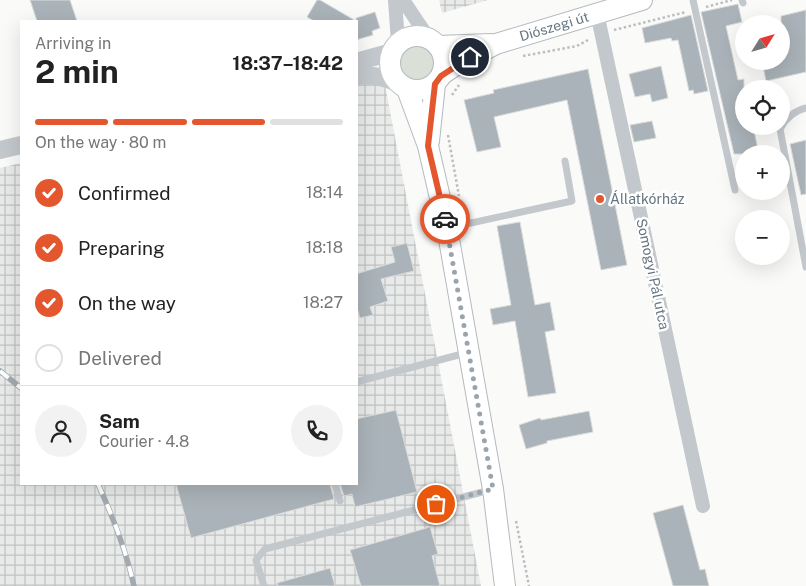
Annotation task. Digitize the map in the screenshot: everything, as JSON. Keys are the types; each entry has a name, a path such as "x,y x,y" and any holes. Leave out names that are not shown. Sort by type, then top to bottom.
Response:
{"main road":[{"name":"Diószegi út","path":"438,80 456,65 496,44 642,0"},
{"path":"428,146 438,80 444,66 444,60 433,42 419,36 408,37 395,47 389,63 391,74 402,86 428,146 448,228 493,489 505,586"},
{"name":"Diószegi út","path":"433,42 496,44"},
{"path":"402,86 417,91 427,89 438,80"}],"street":[{"path":"358,61 395,47 395,0"},
{"path":"403,0 433,42"},
{"name":"Somogyi Pál utca","path":"597,13 703,506"},
{"path":"358,76 367,74 379,76 402,86"},
{"path":"0,150 20,144"}],"lane":[{"path":"692,0 735,190"},
{"path":"806,108 799,110 785,120 780,129 806,268"},
{"path":"448,228 572,201 565,161"},
{"path":"358,381 469,353"},
{"path":"336,485 340,500"},
{"path":"264,586 256,560 265,549 493,489"}],"path":[{"path":"520,56 577,46 602,33 733,0"},
{"path":"450,97 462,81"},
{"path":"448,131 459,197"},
{"path":"514,513 529,586"}],"shaded area":[{"path":"439,0 488,0 442,13"},
{"path":"416,46 423,47 429,51 433,57 433,71 429,77 423,81 416,82 409,81 403,77 399,71 398,64 399,57 403,51 409,47"},
{"path":"358,82 385,85 481,586 0,586 0,168 20,163 20,485 358,485"}],"building":[{"path":"30,0 70,0 77,20 37,20"},
{"path":"317,0 320,0 354,20 312,20 307,17"},
{"path":"738,4 740,15 735,15 735,24 726,26 738,80 735,80 735,135 755,135 757,145 735,145 735,154 734,154 701,12"},
{"path":"806,10 806,72 766,80 764,70 790,70 790,15 785,15"},
{"path":"375,12 380,28 372,31 373,35 358,39 358,20 356,18"},
{"path":"691,15 708,91 694,94 693,90 689,91 678,40 672,41 671,38 645,43 642,28"},
{"path":"661,66 668,98 652,102 650,94 635,97 629,74"},
{"name":"Állatkórház","path":"588,69 627,265 601,270 567,100 494,117 501,147 477,152 464,100 494,93 493,90"},
{"path":"652,121 656,138 634,142 630,125"},
{"path":"806,140 806,194 801,195 790,144"},
{"path":"520,222 535,305 550,302 555,330 545,332 556,393 528,397 515,321 493,325 490,309 511,305 497,226"},
{"path":"407,243 414,271 381,279 388,301 370,307 373,315 360,318 358,311 358,273 395,262 391,247"},
{"path":"396,410 417,492 355,507 352,494 344,496 340,485 358,485 358,419"},
{"path":"589,411 593,432 547,441 547,443 526,449 519,425 540,418 541,420"},
{"path":"176,485 330,485 334,499 191,538"},
{"path":"683,505 700,570 705,569 709,586 673,586 653,513"},
{"path":"430,527 438,554 432,556 440,586 361,586 350,550"},
{"path":"330,568 335,586 278,586 277,583"}],"railway":[{"path":"0,371 20,387"},
{"path":"98,485 119,534 134,586"}],"way so far":[{"path":"436,504 493,489 445,219"}],"place":[{"name":"Állatkórház","path":"600,199"}],"route":[{"path":"445,219 428,146 435,84 441,76 470,57"}]}
